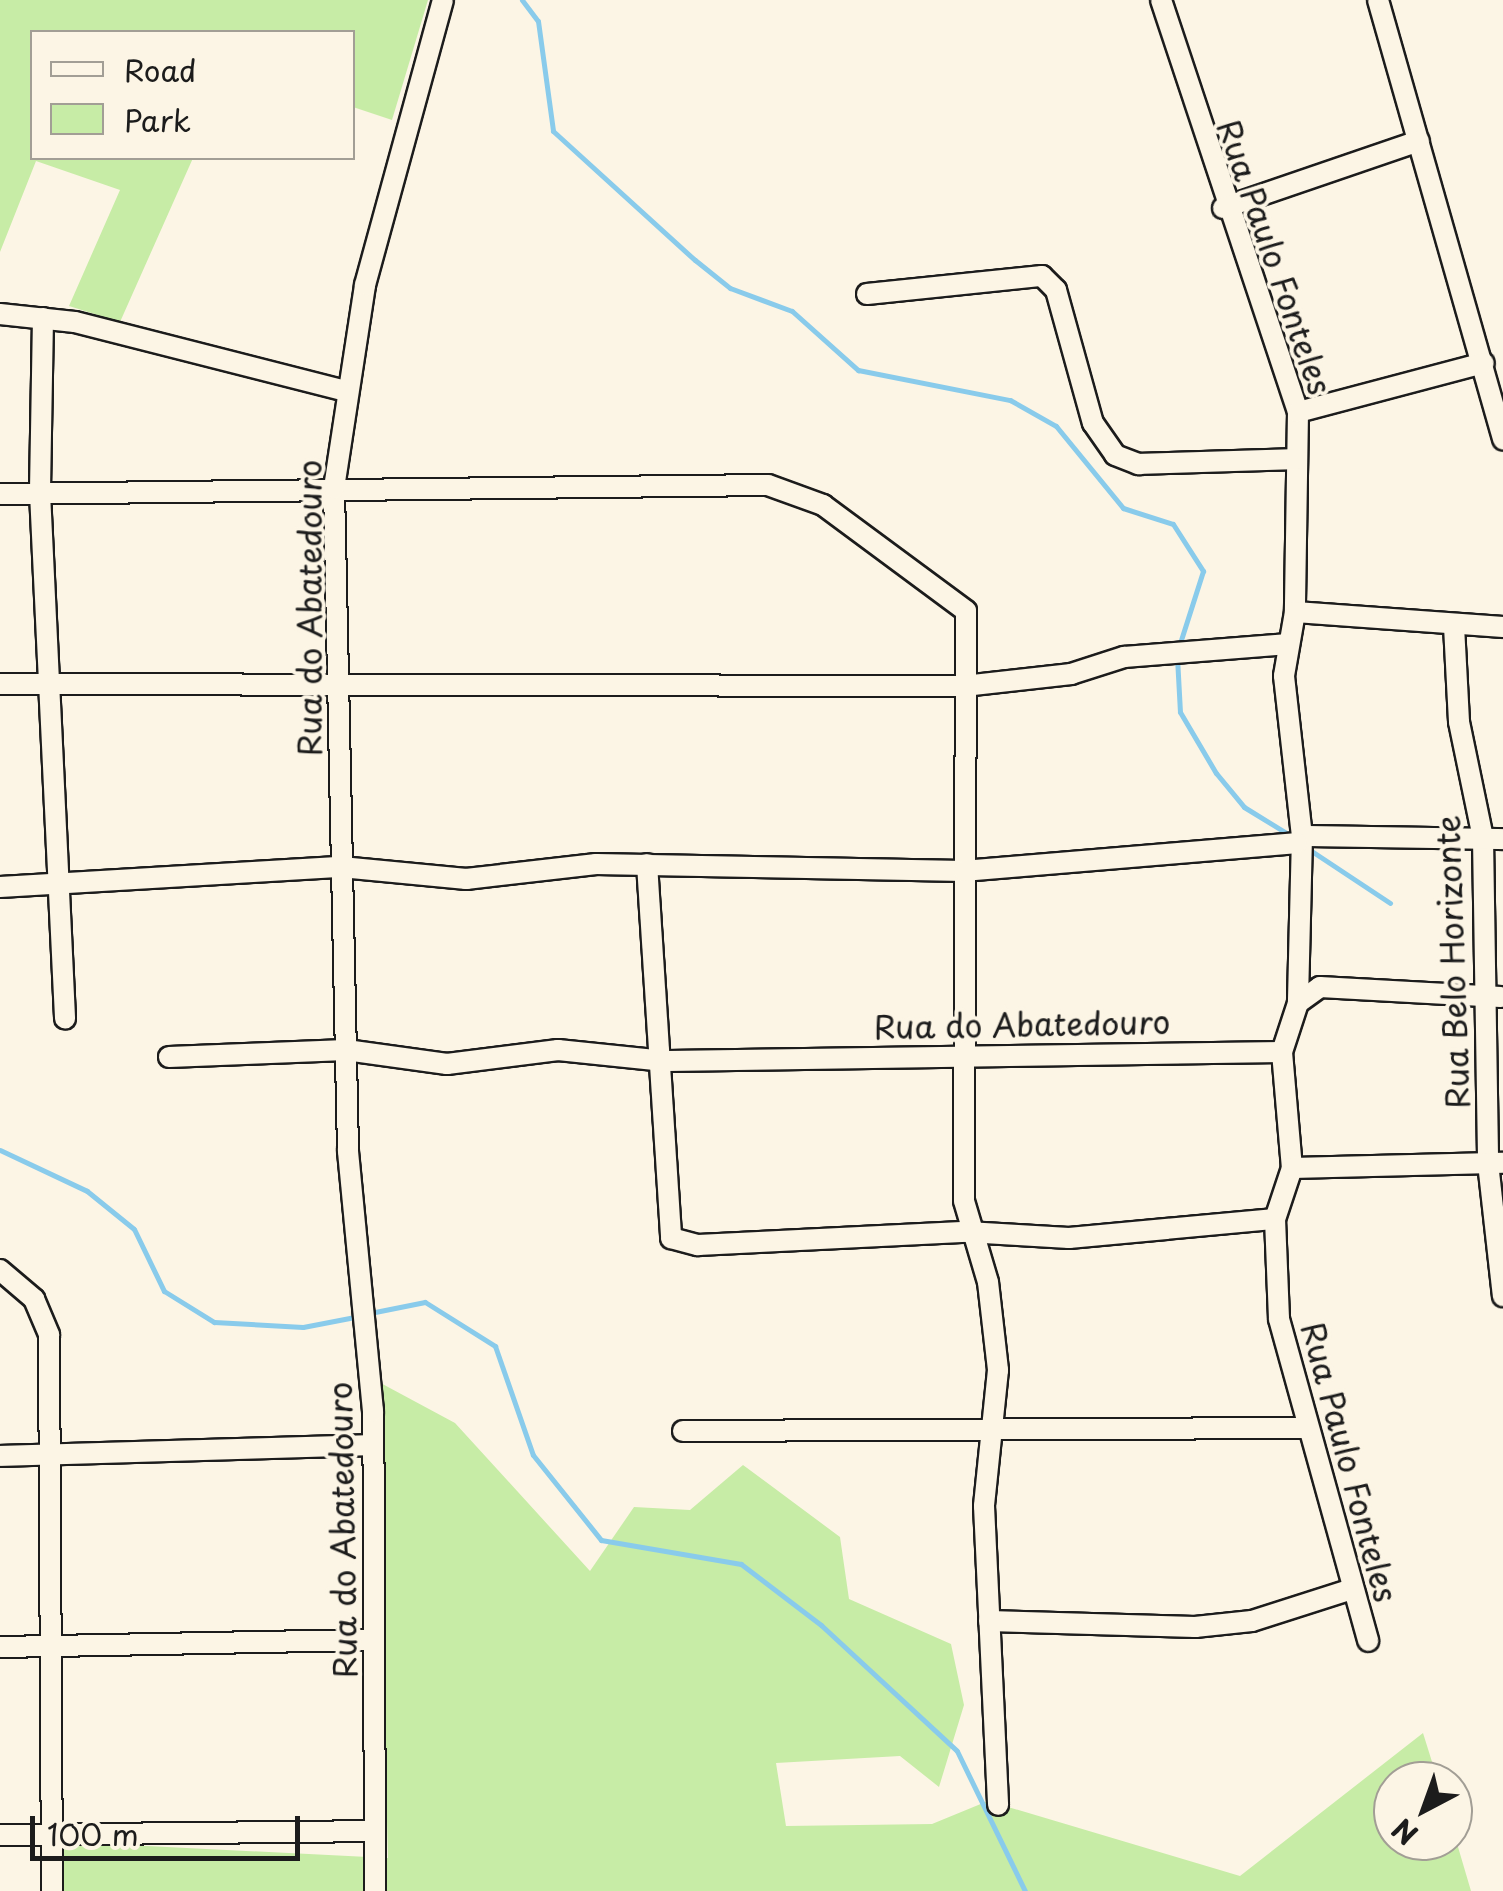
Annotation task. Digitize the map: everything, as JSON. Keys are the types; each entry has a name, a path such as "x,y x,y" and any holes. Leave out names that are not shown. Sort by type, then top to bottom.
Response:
{"street":[{"name":"Rua do Abatedouro","path":"376,1891 373,1445 346,1050 334,488 346,391 399,142 443,0"},
{"name":"Rua Paulo Fonteles","path":"1161,0 1223,208 1298,412 1295,612 1288,644 1299,839 1298,1003 1282,1052 1292,1168 1275,1219 1279,1318 1304,1428 1368,1641"},
{"path":"1378,0 1484,362 1503,440"},
{"path":"1223,208 1419,142"},
{"path":"867,294 1042,276 1056,290 1094,423 1116,455 1138,464 1298,458"},
{"path":"0,314 43,318 346,391"},
{"path":"43,318 40,493 65,1018"},
{"path":"1298,412 1484,362"},
{"path":"0,494 768,485 823,504 966,611 960,1052 967,1232 988,1282 994,1335 988,1429 989,1621 998,1806"},
{"path":"1295,612 1503,627"},
{"name":"Rua Belo Horizonte","path":"1454,626 1459,722 1493,839 1496,1163 1503,1296"},
{"path":"0,684 964,686 1070,674 1124,656 1288,644"},
{"path":"0,887 56,889 341,867 466,879 648,864 704,873 964,871 1299,839 1493,839"},
{"path":"648,864 664,1061 671,1238 698,1245 967,1232 1069,1238 1275,1219"},
{"path":"1298,1003 1320,987 1496,997"},
{"name":"Rua do Abatedouro","path":"169,1057 346,1050 447,1064 558,1050 664,1061 960,1052 1282,1052"},
{"path":"1292,1168 1496,1163"},
{"path":"0,1270 34,1299 50,1335 46,1453 52,1891"},
{"path":"682,1431 1304,1428"},
{"path":"0,1456 373,1445"},
{"path":"989,1621 1195,1627 1252,1622 1352,1590"},
{"path":"0,1647 374,1640"},
{"path":"0,1834 375,1831"}],"green space":[{"path":"0,0 428,0 392,120 355,108 355,30 30,30 30,160 192,160 120,322 69,306 120,190 36,161 0,252"},
{"path":"375,1380 455,1423 590,1571 634,1507 690,1510 743,1465 840,1537 849,1599 951,1644 964,1705 939,1787 900,1756 776,1763 786,1826 932,1824 988,1801 1240,1876 1373,1772 1373,1861 1462,1861 1471,1891 50,1891 48,1841 388,1858"},
{"path":"1423,1733 1432,1761 1387,1761"}],"waterway":[{"path":"522,0 538,21 553,131 695,260 730,288 792,311 858,370 1010,400 1056,426 1123,508 1173,524 1203,571 1179,646"},
{"path":"1177,657 1180,712 1216,773 1244,807 1293,837"},
{"path":"1310,850 1390,903"},
{"path":"0,1150 87,1191 134,1229 164,1291 214,1322 303,1327 360,1316"},
{"path":"370,1313 425,1302 495,1346 533,1455 601,1540 741,1564 821,1625 957,1751 1025,1891"}]}
